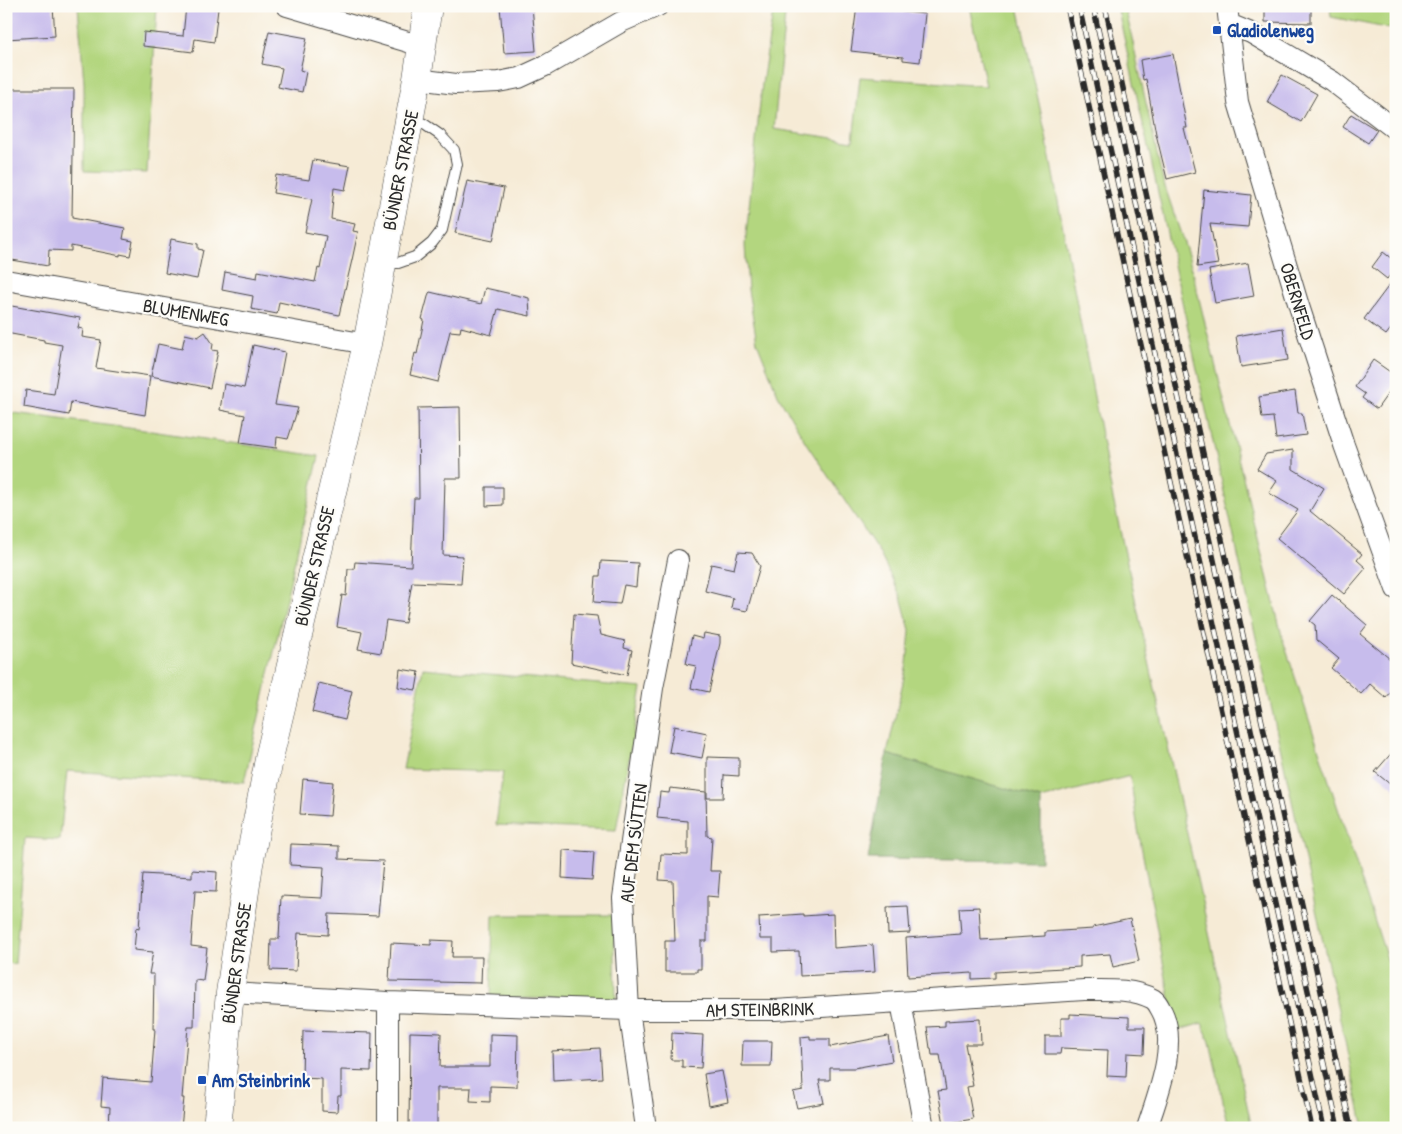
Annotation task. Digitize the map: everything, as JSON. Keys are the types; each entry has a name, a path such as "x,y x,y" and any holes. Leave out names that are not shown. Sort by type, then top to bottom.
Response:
{"main road":[{"name":"BÜNDER STRASSE","path":"217,1128 230,993 250,864 270,754 366,344 410,119 428,6"}],"street":[{"path":"287,6 408,42 422,44"},
{"path":"417,79 456,84 498,82 520,78 546,66 621,22 658,6"},
{"path":"1228,15 1251,33 1332,81 1396,130"},
{"name":"OBERNFELD","path":"1228,15 1238,102 1301,313 1344,445 1396,589"},
{"name":"BLUMENWEG","path":"6,280 366,344"},
{"name":"AUF DEM SÜTTEN","path":"646,1128 629,1010 624,898 653,688 678,560"},
{"name":"AM STEINBRINK","path":"230,993 388,1002 629,1010 775,1010 1084,990 1119,990 1143,995 1155,1000 1163,1014 1168,1037 1164,1074 1147,1128"},
{"path":"388,1002 388,1128"},
{"path":"901,1002 924,1128"}],"lane":[{"path":"383,263 398,263 415,257 432,244 442,230 457,164 454,150 440,135 424,124 410,119"}],"green space":[{"path":"78,6 157,6 147,173 84,171 84,83"},
{"path":"969,6 1018,6 1046,136 1112,494 1252,1128 1229,1128 1210,1042 1202,1023 1176,1031 1138,829 1130,776 1041,799 887,754 907,664 910,630 901,597 879,552 806,443 778,395 757,342 748,290 745,245 762,84 773,12 785,15 774,129 853,141 860,77 986,86"},
{"path":"1117,6 1125,6 1163,181 1189,258 1283,640 1388,962 1396,968 1396,1128 1364,1128"},
{"path":"1330,6 1396,6 1396,30 1331,17"},
{"path":"6,412 319,456 244,782 67,771 60,840 25,838 15,964 6,963"},
{"path":"423,668 642,688 616,830 496,825 503,772 403,769"},
{"path":"887,754 1041,799 1041,861 868,859"},
{"path":"493,915 614,915 616,999 491,998"}],"building":[{"path":"6,6 53,6 55,36 6,39"},
{"path":"186,6 218,9 214,42 195,39 193,52 143,46 144,32 183,36"},
{"path":"500,6 532,6 536,51 504,53"},
{"path":"857,6 886,6 886,10 925,14 920,62 903,60 903,57 851,51"},
{"path":"1265,6 1311,6 1311,23 1265,22"},
{"path":"269,31 307,38 300,70 306,72 302,92 278,87 282,68 262,64"},
{"path":"1173,54 1187,128 1184,128 1195,172 1167,179 1156,134 1146,79 1143,80 1140,60"},
{"path":"1282,75 1317,94 1301,122 1267,102"},
{"path":"6,89 74,89 72,218 125,228 123,239 133,241 130,256 120,254 120,256 71,246 71,251 49,250 48,266 6,259"},
{"path":"1351,114 1377,130 1368,143 1343,127"},
{"path":"313,160 350,166 345,190 334,188 331,219 355,224 353,231 358,232 339,315 279,302 277,314 251,309 253,296 222,290 225,272 257,278 258,271 315,282 318,268 320,269 326,236 305,232 312,199 273,193 276,175 309,180"},
{"path":"467,181 504,188 493,241 455,233"},
{"path":"1204,190 1251,195 1248,227 1210,224 1218,264 1197,267"},
{"path":"171,239 198,244 198,249 203,250 197,279 165,273"},
{"path":"1383,252 1396,262 1396,267 1387,279 1372,267"},
{"path":"1248,263 1254,296 1215,303 1209,270"},
{"path":"1396,276 1396,322 1386,335 1364,319"},
{"path":"485,288 529,298 530,316 498,309 491,335 461,327 460,332 450,331 438,382 410,375 415,353 417,354 424,320 422,319 429,293 481,304"},
{"path":"6,305 80,318 78,328 83,329 82,337 101,340 96,368 150,376 145,415 71,402 69,415 24,407 26,390 54,394 62,345 6,333"},
{"path":"1283,328 1288,360 1241,367 1236,336"},
{"path":"205,332 213,344 212,350 218,351 210,388 151,376 158,344 182,349 185,334 198,337"},
{"path":"253,345 285,352 275,405 298,408 288,439 277,437 276,448 240,443 245,415 220,410 224,384 244,388"},
{"path":"1373,360 1396,376 1396,382 1377,409 1362,398 1365,394 1355,387"},
{"path":"1295,391 1298,413 1302,413 1306,435 1276,439 1273,417 1262,418 1259,397"},
{"path":"460,407 461,478 445,478 443,555 463,556 461,584 412,582 405,623 386,620 381,653 358,649 362,632 337,627 342,595 346,596 348,569 354,569 355,562 411,566 414,498 419,498 418,408"},
{"path":"1293,450 1293,469 1324,488 1310,511 1362,554 1357,560 1366,568 1344,594 1277,538 1298,510 1269,493 1277,481 1257,469 1266,454"},
{"path":"486,487 503,487 503,505 486,506"},
{"path":"738,552 752,553 760,566 747,611 731,608 733,598 705,591 711,564 734,569"},
{"path":"601,561 638,563 636,587 624,585 620,604 594,602 596,576 600,576"},
{"path":"1332,595 1367,625 1360,634 1396,664 1396,686 1386,698 1370,684 1361,694 1331,668 1339,659 1316,640 1315,625 1310,621"},
{"path":"574,614 597,616 601,635 625,641 624,648 632,650 627,675 571,663"},
{"path":"704,633 720,636 709,692 691,688 696,666 686,664 692,636 703,639"},
{"path":"400,669 419,672 416,690 398,687"},
{"path":"319,683 352,691 345,720 312,712"},
{"path":"674,726 707,733 702,758 669,752"},
{"path":"1396,748 1396,789 1375,772"},
{"path":"707,757 739,758 739,776 724,775 723,798 707,798"},
{"path":"303,779 333,782 330,816 300,814"},
{"path":"670,788 706,792 707,836 712,837 710,871 720,871 718,897 707,896 707,941 701,941 701,969 697,969 697,972 665,972 665,941 675,941 673,881 659,880 661,854 688,855 688,821 657,818 660,792 669,793"},
{"path":"291,844 339,846 339,859 383,861 378,916 329,914 328,935 298,933 296,971 270,970 271,939 279,939 281,896 322,898 324,867 290,865"},
{"path":"563,850 594,852 592,880 562,878"},
{"path":"192,870 217,872 216,892 195,891 191,946 207,948 203,981 195,980 194,1027 188,1027 181,1128 109,1128 110,1107 101,1106 103,1078 151,1082 155,1029 153,1029 154,974 149,974 153,952 134,950 136,928 139,929 143,874 192,877"},
{"path":"908,906 910,933 888,934 887,907"},
{"path":"979,907 981,940 1045,936 1045,932 1093,929 1093,927 1130,919 1139,961 1113,967 1110,954 1080,956 1080,967 995,972 995,978 972,979 972,973 908,977 906,938 961,934 959,908"},
{"path":"803,914 803,916 833,914 834,948 873,945 875,972 800,976 799,951 773,952 773,939 760,939 759,917"},
{"path":"431,940 453,941 452,957 482,957 481,983 389,981 391,943 431,945"},
{"path":"1070,1014 1129,1017 1129,1027 1145,1027 1144,1054 1127,1053 1126,1077 1107,1076 1108,1050 1061,1048 1060,1054 1045,1054 1045,1036 1061,1036 1061,1018 1070,1018"},
{"path":"980,1019 981,1044 965,1044 973,1086 967,1087 973,1119 944,1124 938,1091 946,1090 940,1055 932,1055 927,1027 945,1026 945,1021"},
{"path":"303,1031 372,1033 371,1071 341,1070 341,1096 338,1096 337,1112 322,1111 322,1079 302,1078"},
{"path":"410,1032 441,1033 440,1067 490,1067 490,1034 518,1035 517,1087 490,1086 490,1102 470,1101 471,1088 437,1088 437,1128 409,1128"},
{"path":"672,1033 703,1035 701,1068 682,1067 682,1060 671,1060"},
{"path":"810,1036 810,1039 830,1039 830,1047 888,1036 892,1061 854,1068 830,1068 830,1080 819,1080 824,1103 797,1108 793,1092 803,1090 801,1037"},
{"path":"743,1041 772,1041 771,1066 742,1066"},
{"path":"600,1048 602,1078 553,1081 552,1051"},
{"path":"722,1071 728,1102 709,1106 704,1074"}],"railway":[{"path":"1067,6 1312,1128"},
{"path":"1079,6 1324,1128"},
{"path":"1093,6 1338,1128"},
{"path":"1105,6 1351,1128"}],"place":[{"name":"Gladiolenweg","path":"1217,30"},
{"name":"Am Steinbrink","path":"202,1080"}]}
